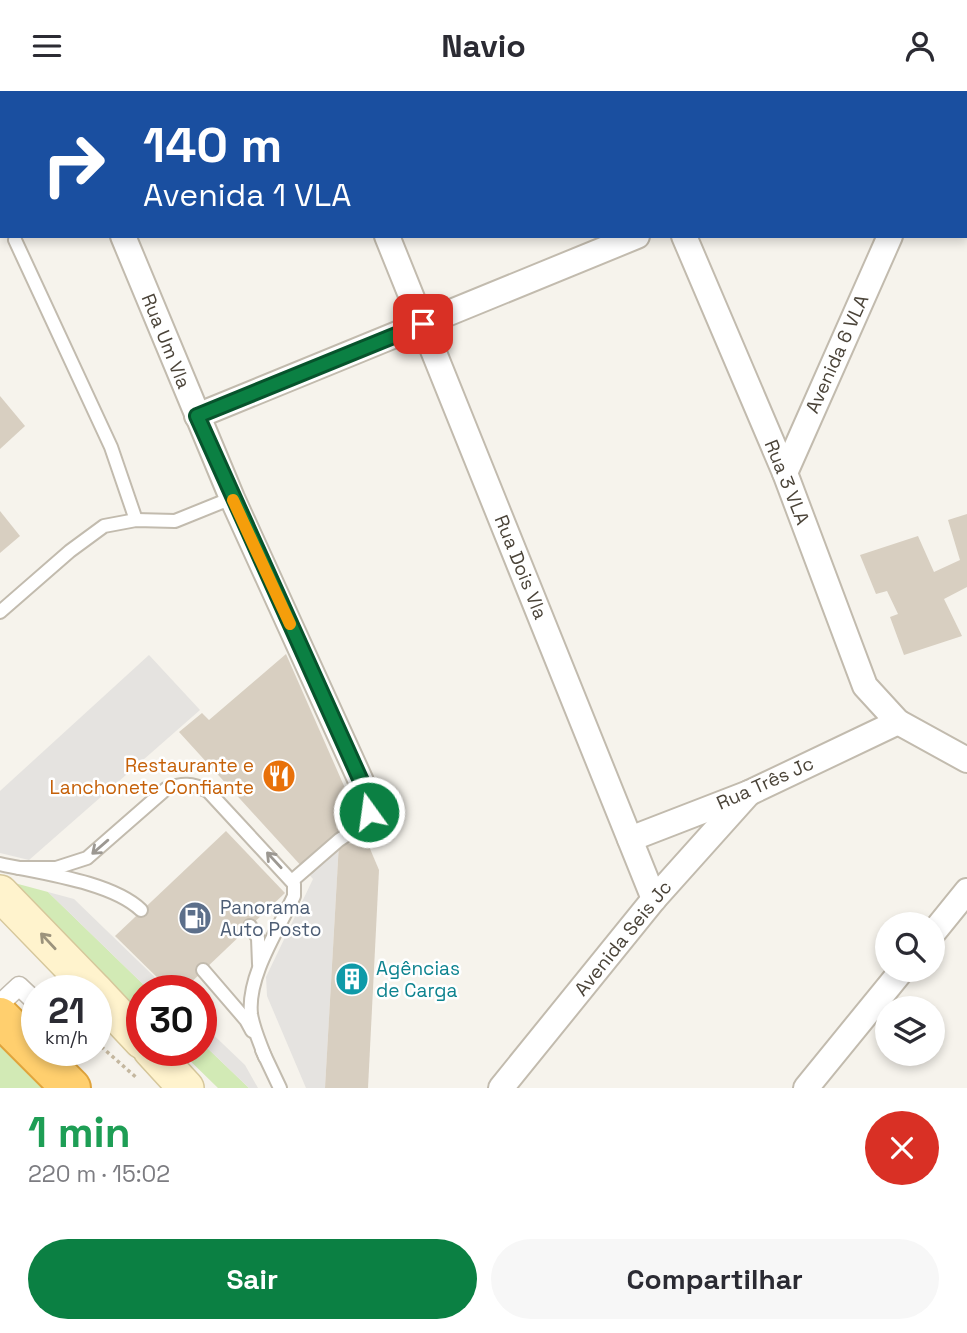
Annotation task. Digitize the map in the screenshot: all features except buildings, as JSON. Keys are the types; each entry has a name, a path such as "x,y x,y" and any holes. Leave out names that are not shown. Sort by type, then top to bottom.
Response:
{"highway":[{"path":"0,1017 71,1088"}],"main road":[{"path":"10,881 32,923 81,975"},
{"path":"112,1008 126,1024"},
{"path":"165,1066 186,1088"}],"street":[{"name":"Rua Um Vla","path":"124,238 232,498 370,801 369,812 363,824"},
{"name":"Rua Dois Vla","path":"388,238 654,898"},
{"path":"197,416 632,238"},
{"name":"Rua 3 VLA","path":"685,238 785,473 866,686 898,722 967,760"},
{"path":"695,262 703,238"},
{"name":"Avenida 6 VLA","path":"785,473 889,238"},
{"name":"Rua Três Jc","path":"630,839 749,793 898,722"},
{"name":"Avenida Seis Jc","path":"501,1088 654,898 749,793"},
{"path":"945,918 967,891"},
{"path":"806,1088 892,982"},
{"path":"0,1004 19,986 21,988"}],"lane":[{"path":"15,240 111,447 136,520"},
{"path":"0,612 70,551 104,526 136,520 175,521 232,498"},
{"path":"10,881 87,858 166,789 180,784 195,785 208,790 293,880 294,896 257,974"},
{"name":"Rua Um Vla","path":"293,880 339,840 363,824"},
{"path":"0,864 10,881"},
{"path":"10,881 105,889 122,896 141,911"},
{"path":"250,926 260,947 251,1004 252,1018 265,1056"},
{"path":"203,970 246,1020 280,1088"}],"path":[{"path":"112,1056 147,1088"}],"green space":[{"path":"7,881 48,892 134,975 126,975 126,997 112,984 112,975 103,975"},
{"path":"0,1039 21,1060 21,1066 28,1066 50,1088 0,1088"},
{"path":"217,1057 249,1088 218,1088 195,1066 217,1066"}],"shaded area":[{"path":"149,655 200,710 29,860 0,853 0,791"},
{"path":"339,843 325,1088 306,1088 267,996 266,977 313,879 306,871"},
{"path":"48,892 74,899 153,975 134,975"},
{"path":"217,1038 245,1065 258,1088 249,1088 217,1057"}],"slow traffic":[{"path":"233,500 290,624"}],"place":[{"name":"Restaurante e Lanchonete Confiante","path":"279,776"},
{"name":"Panorama Auto Posto","path":"195,918"},
{"name":"Agências de Carga","path":"352,979"}],"route":[{"path":"369,812 370,801 197,416 423,324"}]}
